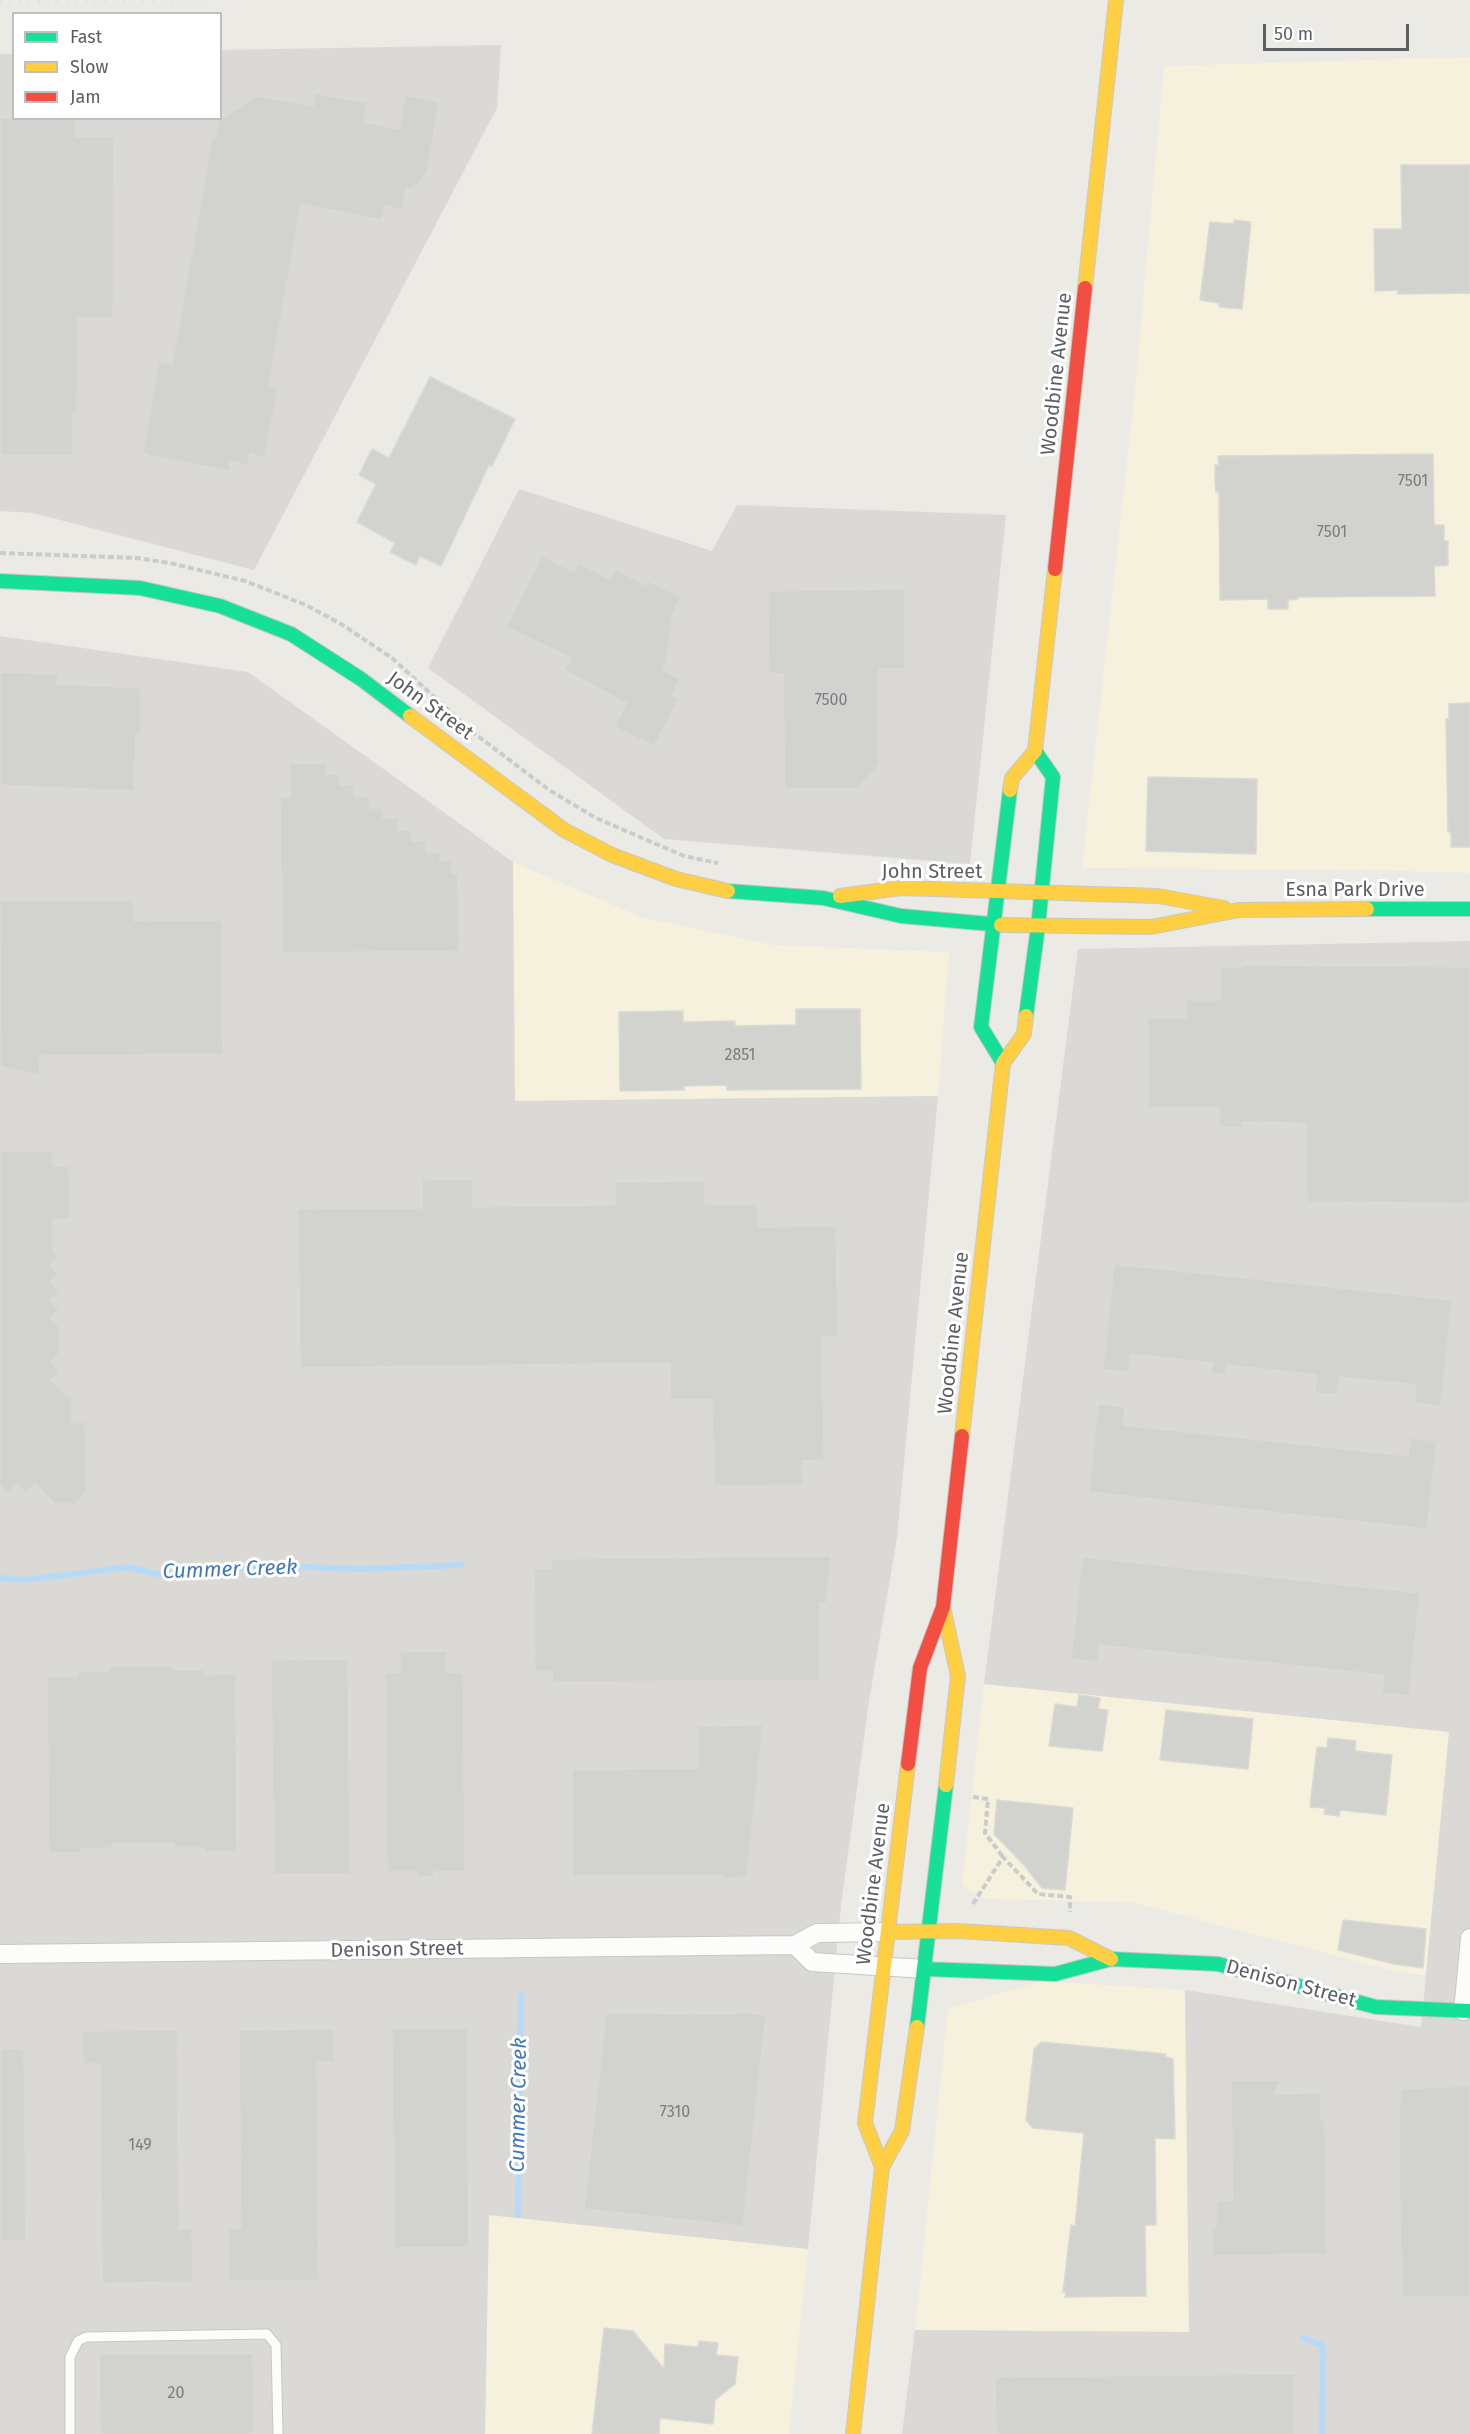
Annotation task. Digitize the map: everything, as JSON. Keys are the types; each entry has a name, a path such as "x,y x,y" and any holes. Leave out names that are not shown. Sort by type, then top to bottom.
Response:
{"main road":[{"name":"Woodbine Avenue","path":"882,2167 865,2123 920,1668 943,1607 1003,1063 1024,1034 1038,927 1053,777 1035,752 1116,0"},
{"name":"John Street","path":"0,582 140,588 220,606 291,634 361,679 564,830 612,855 676,879 737,893 823,898 901,916 1038,927"},
{"path":"1003,1063 981,1027 1012,778 1035,752"},
{"name":"John Street","path":"823,898 901,888 1041,893"},
{"name":"Esna Park Drive","path":"1041,893 1158,896 1239,910 1470,909"},
{"name":"Esna Park Drive","path":"1038,927 1151,927 1239,910"},
{"name":"Woodbine Avenue","path":"853,2434 882,2167 902,2131 925,1969 958,1676 943,1607"},
{"name":"Denison Street","path":"888,1932 929,1931 1069,1938 1111,1959"},
{"name":"Denison Street","path":"925,1969 1056,1974 1111,1959 1218,1964 1376,2007 1467,2011"}],"street":[{"name":"Denison Street","path":"0,1954 795,1945 817,1933 888,1932"},
{"path":"1467,2011 1470,1938"},
{"name":"Denison Street","path":"795,1945 812,1962 925,1969"}],"lane":[{"path":"70,2434 70,2357 78,2341 86,2337 267,2334 276,2345 278,2434"}],"path":[{"path":"973,1797 988,1799 985,1833 1003,1857 1038,1894 1070,1897 1070,1912"},
{"path":"973,1904 1003,1857"}],"shaded area":[{"path":"501,45 497,108 254,570 33,513 0,511 0,54 12,54 12,120 222,120 222,50"},
{"path":"1470,57 1470,873 1082,868 1135,390 1164,66"},
{"path":"519,489 712,551 737,505 1006,515 970,864 664,839 428,668"},
{"path":"0,636 248,672 513,862 515,1101 938,1096 897,1538 869,1701 841,1905 808,2249 489,2215 485,2434 0,2434"},
{"path":"513,862 641,917 773,945 949,952 938,1096 515,1101"},
{"path":"1470,941 1470,2434 902,2434 915,2330 1189,2332 1185,1990 1421,2027 1449,1732 984,1684 1078,949"},
{"path":"984,1684 1449,1732 1426,1975 1398,1972 1131,1902 985,1899 962,1885"},
{"path":"1041,1981 1185,1990 1189,2332 915,2330 948,2009"},
{"path":"489,2215 808,2249 789,2434 485,2434"}],"building":[{"path":"315,93 367,103 364,122 399,129 405,95 439,102 427,172 418,186 414,186 413,189 406,188 402,210 384,205 382,220 301,204 269,386 278,388 264,458 250,453 248,466 230,461 230,471 146,455 143,450 159,362 172,364 212,138 215,138 218,121 256,96 313,106"},
{"path":"0,118 75,120 75,137 114,137 113,318 78,318 77,413 73,413 73,455 0,455"},
{"path":"1401,165 1470,165 1470,293 1398,294 1398,290 1375,291 1374,229 1402,229"},
{"path":"1234,220 1251,222 1242,309 1219,307 1219,303 1200,300 1210,222 1234,224"},
{"path":"430,377 515,419 492,466 489,465 441,566 420,556 416,565 390,552 395,543 357,522 376,484 359,475 372,449 389,458"},
{"path":"1433,454 1434,525 1444,525 1444,541 1448,541 1448,565 1434,566 1435,596 1298,597 1298,599 1288,600 1288,609 1268,609 1268,599 1220,600 1219,492 1216,492 1215,481 1215,465 1219,465 1218,456"},
{"path":"542,556 574,572 579,563 610,579 615,569 646,585 648,581 681,597 673,613 667,659 663,670 680,679 672,695 679,698 654,746 615,727 626,703 564,670 571,658 506,627"},
{"path":"905,589 905,669 879,669 879,765 857,788 785,789 783,674 769,673 768,591"},
{"path":"0,672 58,674 57,684 141,688 141,734 136,734 134,791 0,785"},
{"path":"1470,703 1470,847 1451,847 1451,832 1448,832 1446,719 1449,719 1449,704"},
{"path":"326,763 326,774 340,774 340,785 354,785 354,796 369,796 370,808 383,808 383,818 398,818 398,830 412,830 412,841 426,841 426,852 440,852 440,861 451,861 452,873 458,873 459,951 282,953 280,797 290,797 290,764"},
{"path":"1148,777 1257,779 1256,854 1146,851"},
{"path":"133,900 134,921 222,920 223,1054 39,1056 40,1075 1,1067 0,901"},
{"path":"1242,965 1470,967 1470,1203 1307,1202 1306,1123 1242,1122 1242,1127 1220,1127 1219,1107 1148,1107 1148,1018 1186,1018 1186,1000 1220,1000 1220,967 1242,967"},
{"path":"796,1009 860,1009 861,1089 727,1090 727,1085 684,1086 684,1090 620,1091 619,1012 683,1011 683,1022 735,1021 735,1026 796,1025"},
{"path":"53,1151 53,1166 69,1166 70,1219 53,1219 53,1251 58,1256 49,1265 58,1274 50,1282 59,1292 50,1300 59,1310 50,1318 59,1327 59,1353 51,1362 60,1371 51,1380 67,1396 72,1396 72,1423 85,1422 86,1492 75,1504 55,1504 35,1484 26,1493 17,1484 8,1493 0,1485 0,1152"},
{"path":"472,1179 473,1207 616,1205 615,1182 705,1181 705,1204 757,1204 758,1227 836,1226 838,1337 822,1337 824,1460 802,1461 803,1485 714,1486 712,1399 670,1400 670,1363 300,1368 298,1209 422,1208 422,1180"},
{"path":"1114,1264 1452,1300 1441,1406 1415,1403 1416,1385 1339,1377 1337,1395 1315,1393 1317,1375 1227,1365 1226,1375 1211,1374 1213,1363 1131,1354 1129,1372 1103,1369"},
{"path":"1098,1404 1125,1407 1123,1425 1408,1456 1410,1438 1437,1441 1427,1529 1089,1492"},
{"path":"831,1556 826,1603 820,1602 819,1680 553,1682 552,1672 535,1672 534,1569 551,1569 551,1559"},
{"path":"1082,1557 1420,1593 1409,1696 1382,1693 1384,1675 1099,1645 1098,1662 1071,1659"},
{"path":"447,1651 447,1673 463,1672 465,1871 434,1872 434,1876 418,1877 418,1872 387,1872 385,1673 400,1673 400,1652"},
{"path":"348,1659 350,1874 274,1874 271,1660"},
{"path":"109,1666 173,1666 173,1670 205,1670 204,1675 236,1674 237,1852 206,1852 205,1848 174,1848 174,1843 112,1844 112,1848 81,1849 81,1853 49,1853 47,1676 78,1676 78,1671 109,1671"},
{"path":"1079,1695 1100,1698 1098,1709 1108,1710 1102,1751 1049,1746 1055,1704 1077,1707"},
{"path":"1166,1710 1253,1719 1248,1769 1160,1760"},
{"path":"763,1725 747,1877 721,1878 722,1875 573,1876 572,1770 699,1768 698,1726"},
{"path":"1328,1738 1356,1741 1355,1751 1392,1755 1386,1815 1340,1810 1339,1816 1324,1814 1325,1808 1310,1807 1317,1747 1327,1748"},
{"path":"997,1800 1073,1808 1065,1890 1042,1888 1024,1865 994,1834"},
{"path":"1343,1920 1426,1929 1423,1968 1394,1964 1338,1950"},
{"path":"737,2012 766,2015 743,2226 584,2209 606,2013 737,2014"},
{"path":"467,2028 469,2247 394,2248 392,2029"},
{"path":"334,2029 334,2062 317,2062 319,2280 228,2281 228,2228 241,2228 239,2030"},
{"path":"177,2030 179,2229 192,2229 193,2282 102,2283 100,2064 83,2064 82,2031"},
{"path":"1041,2042 1166,2054 1165,2057 1173,2059 1175,2139 1155,2138 1156,2225 1145,2225 1146,2296 1065,2297 1066,2293 1063,2292 1071,2225 1075,2226 1084,2133 1033,2128 1026,2120 1034,2049"},
{"path":"0,2049 24,2049 26,2241 0,2241"},
{"path":"1279,2080 1275,2094 1320,2093 1321,2120 1325,2120 1327,2254 1212,2256 1212,2228 1216,2228 1216,2201 1233,2201 1231,2081"},
{"path":"1470,2086 1470,2297 1402,2297 1400,2089"},
{"path":"604,2328 633,2331 664,2369 665,2344 698,2347 699,2341 718,2343 716,2355 738,2357 735,2384 715,2400 713,2424 660,2418 659,2434 592,2434"},
{"path":"253,2353 254,2434 100,2434 99,2354"},
{"path":"1295,2374 1295,2434 996,2434 995,2377"}],"waterway":[{"name":"Cummer Creek","path":"0,1578 25,1580 127,1567 157,1574 216,1574 253,1565 361,1569 461,1565"},
{"name":"Cummer Creek","path":"518,2215 521,1995"},
{"name":"Cummer Creek","path":"1303,2338 1323,2346 1322,2434"}],"railway":[{"path":"0,2 203,0"}],"traffic: fast":[{"path":"0,581 140,588 220,606 291,634 361,679 410,716"},
{"path":"1026,1016 1038,927 1053,777 1035,751"},
{"path":"1003,1063 981,1027 1010,790"},
{"path":"728,891 823,898 901,916 1001,925"},
{"path":"1367,909 1470,909"},
{"path":"917,2027 946,1785"},
{"path":"925,1969 1055,1974 1111,1959 1218,1964 1376,2007 1470,2011"}],"traffic: slow":[{"path":"1085,288 1116,0"},
{"path":"1010,790 1012,778 1035,751 1055,569"},
{"path":"410,716 564,830 612,855 676,879 728,891"},
{"path":"840,896 901,888 1158,896 1224,908"},
{"path":"1001,925 1151,927 1239,910 1367,909"},
{"path":"962,1436 1003,1063 1024,1034 1026,1016"},
{"path":"943,1607 958,1676 946,1785"},
{"path":"882,2167 865,2123 908,1764"},
{"path":"888,1932 958,1931 1069,1938 1111,1959"},
{"path":"853,2434 882,2167 902,2131 917,2027"}],"traffic: jam":[{"path":"1055,569 1085,288"},
{"path":"908,1764 920,1668 943,1607 962,1436"}]}
